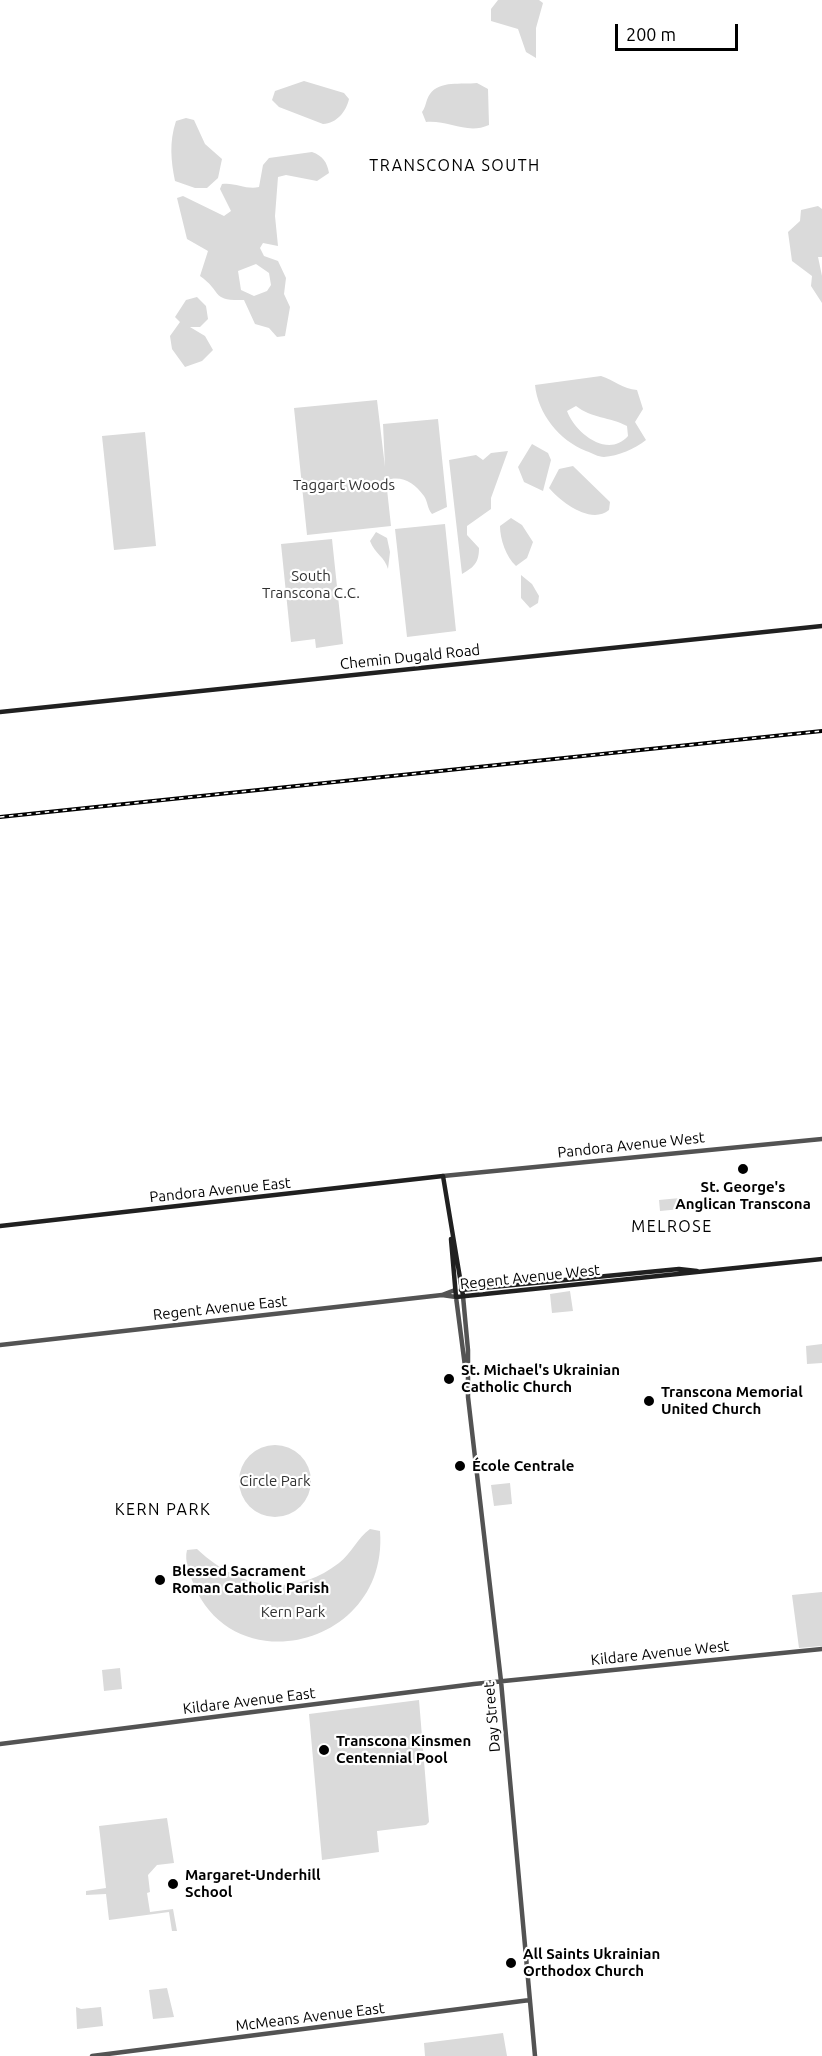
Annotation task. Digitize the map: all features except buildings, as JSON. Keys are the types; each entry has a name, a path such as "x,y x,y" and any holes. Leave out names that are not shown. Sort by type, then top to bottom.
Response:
{"main road":[{"name":"Chemin Dugald Road","path":"0,712 822,626"},
{"name":"Pandora Avenue East","path":"0,1226 443,1176"},
{"name":"Day Street","path":"443,1176 463,1296"},
{"name":"Day Street","path":"452,1238 456,1297"},
{"name":"Regent Avenue West","path":"456,1297 822,1259"},
{"name":"Regent Avenue West","path":"456,1290 679,1269 697,1271"}],"street":[{"name":"Pandora Avenue West","path":"443,1176 822,1139"},
{"name":"Regent Avenue West","path":"442,1295 456,1290"},
{"name":"Regent Avenue West","path":"442,1295 456,1297"},
{"name":"Regent Avenue East","path":"0,1345 442,1295"},
{"name":"Day Street","path":"463,1296 468,1350 467,1377"},
{"name":"Day Street","path":"456,1297 501,1681 536,2056"},
{"name":"Kildare Avenue West","path":"501,1681 822,1649"},
{"name":"Kildare Avenue East","path":"0,1744 501,1681"},
{"name":"McMeans Avenue East","path":"92,2056 530,2000"}],"green space":[{"path":"498,0 539,0 543,3 536,28 536,58 526,52 518,29 491,21 491,9"},
{"path":"304,81 344,93 349,99 346,108 333,122 323,124 279,107 272,100 275,91"},
{"path":"477,83 488,89 489,125 481,128 465,128 426,122 422,112 434,90 451,84"},
{"path":"186,118 194,120 205,144 222,159 218,178 207,188 195,188 175,181 172,136 176,121"},
{"path":"312,152 324,160 329,173 317,181 286,175 278,177 275,216 278,246 263,243 260,248 264,256 278,261 286,278 284,294 290,307 285,336 277,337 269,328 255,324 244,300 221,297 200,276 208,251 187,239 177,198 183,196 224,216 231,211 220,189 222,184 259,187 263,165 269,158","holes":["256,264 269,273 271,285 267,291 254,296 241,290 238,271"]},
{"path":"818,206 822,209 822,257 818,257 822,276 822,303 811,286 812,276 792,261 788,232 800,221 801,210"},
{"path":"197,297 206,306 208,319 200,327 190,327 205,336 213,350 202,361 185,367 172,349 170,336 180,322 175,317 186,300"},
{"path":"601,376 637,390 643,409 635,422 646,440 626,451 604,457 576,446 559,433 545,416 535,385","holes":["576,406 627,426 628,436 611,445 593,440 577,427 567,411"]},
{"name":"Taggart Woods","path":"377,400 385,467 383,424 438,419 447,507 432,514 424,496 416,487 402,479 386,480 391,526 307,535 294,408"},
{"path":"145,432 156,546 114,550 102,436"},
{"path":"532,444 548,453 551,460 543,491 524,482 518,467"},
{"path":"508,451 491,498 491,509 467,526 467,535 479,548 479,553 475,564 462,574 449,460 476,455 483,460 491,453"},
{"path":"573,466 610,502 609,510 594,515 585,513 569,505 549,488 559,469"},
{"path":"511,518 522,525 533,542 527,558 516,566 507,553 500,531 500,526"},
{"path":"445,524 456,631 407,637 395,529"},
{"path":"376,532 387,538 390,552 388,569 385,561 370,541"},
{"name":"South Transcona C.C.","path":"332,539 343,644 316,648 315,639 291,642 281,544"},
{"path":"521,575 532,584 539,596 538,603 530,608 521,598"},
{"path":"680,1198 681,1209 660,1211 659,1200"},
{"path":"570,1291 573,1311 552,1313 550,1294"},
{"path":"822,1344 822,1363 807,1364 806,1346"},
{"name":"Circle Park","path":"268,1445 282,1445 301,1455 311,1474 311,1488 301,1507 282,1517 268,1517 249,1507 239,1488 239,1474 249,1455"},
{"path":"510,1483 512,1504 494,1506 491,1485"},
{"name":"Kern Park","path":"370,1529 380,1531 376,1570 360,1601 336,1624 306,1638 273,1641 242,1634 214,1616 194,1585 187,1563 187,1550 197,1549 229,1572 247,1580 284,1585 302,1582 321,1575 339,1563"},
{"path":"822,1592 822,1646 799,1648 792,1595"},
{"path":"120,1668 122,1689 104,1691 102,1670"},
{"path":"419,1700 429,1822 426,1825 377,1831 379,1852 322,1860 309,1714"},
{"path":"167,1818 174,1863 157,1865 148,1875 150,1892 147,1893 150,1912 173,1909 177,1931 172,1931 169,1912 109,1920 106,1894 86,1895 86,1891 106,1888 99,1826"},
{"path":"167,1988 174,2017 153,2019 149,1990"},
{"path":"76,2007 81,2009 101,2007 103,2026 77,2029"},
{"path":"503,2033 507,2056 425,2056 424,2043"}],"railway":[{"path":"0,817 822,731"}],"place":[{"name":"St. George's Anglican Transcona","path":"743,1169"},
{"name":"St. Michael's Ukrainian Catholic Church","path":"449,1379"},
{"name":"Transcona Memorial United Church","path":"649,1401"},
{"name":"École Centrale","path":"460,1466"},
{"name":"Blessed Sacrament Roman Catholic Parish","path":"160,1580"},
{"name":"Transcona Kinsmen Centennial Pool","path":"324,1750"},
{"name":"Margaret-Underhill School","path":"173,1884"},
{"name":"All Saints Ukrainian Orthodox Church","path":"511,1963"}],"district":[{"name":"TRANSCONA SOUTH","path":"455,166"},
{"name":"MELROSE","path":"672,1227"},
{"name":"KERN PARK","path":"163,1510"}]}
